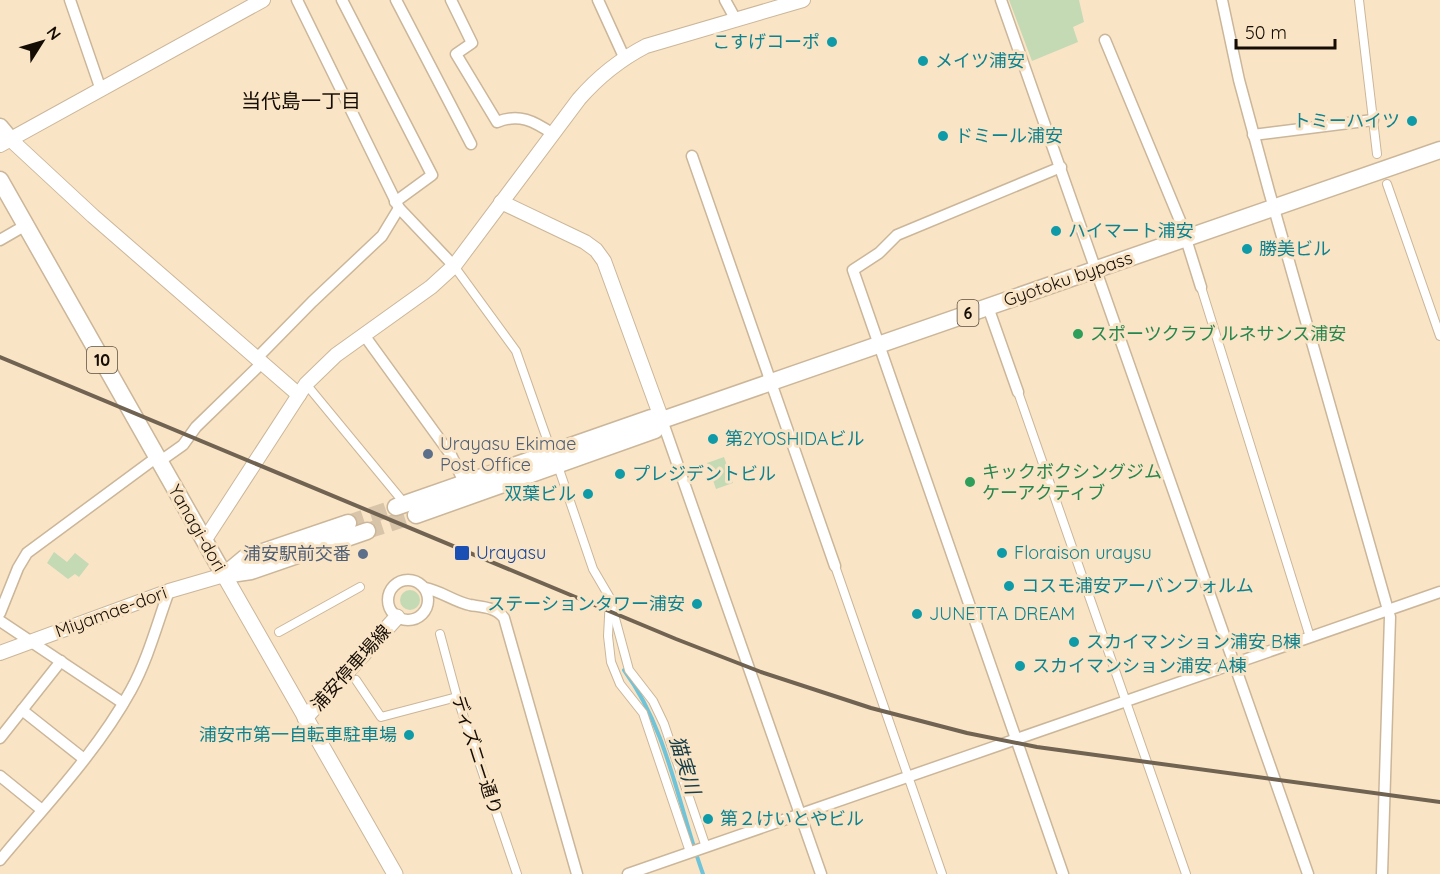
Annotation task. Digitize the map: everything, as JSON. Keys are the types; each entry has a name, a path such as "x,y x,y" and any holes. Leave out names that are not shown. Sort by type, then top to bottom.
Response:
{"main road":[{"name":"Gyotoku bypass","path":"406,509 464,482 651,418 662,420 1440,150"},
{"name":"Yanagi-dori","path":"0,180 395,874"},
{"name":"Gyotoku bypass","path":"406,509 655,430 662,420"},
{"path":"224,575 245,558 348,523"},
{"path":"224,575 251,571 367,531"},
{"name":"浦安停車場線","path":"305,718 397,617"}],"street":[{"path":"70,0 101,90"},
{"path":"263,0 101,90 3,137 260,360 303,389 406,509"},
{"path":"297,0 397,205 454,266 516,351 548,442"},
{"path":"0,613 18,568 27,553 158,459 183,445 196,427 312,302 382,236 397,205 432,175 342,0"},
{"path":"396,0 471,144"},
{"path":"451,0 472,43 456,54 497,123 509,117 531,120 553,134"},
{"path":"598,0 624,57"},
{"path":"725,0 736,20"},
{"path":"204,541 303,389 336,355 431,287 454,266 600,75 624,57 646,46 803,0"},
{"path":"1001,0 1308,874"},
{"path":"1222,0 1253,135 1388,610 1382,874"},
{"path":"1359,0 1377,154"},
{"path":"1105,40 1186,238 1310,637"},
{"path":"1253,135 1373,120"},
{"path":"692,156 942,874"},
{"path":"1061,167 897,236 853,270 1063,874"},
{"path":"1387,184 1440,336"},
{"path":"501,202 585,242 600,255 662,420 821,874"},
{"path":"0,240 26,225"},
{"path":"988,307 1186,874"},
{"path":"364,335 451,455 464,482"},
{"path":"560,472 593,569 610,598 629,670 653,701 664,724 706,847"},
{"name":"Miyamae-dori","path":"0,654 169,591 224,575"},
{"path":"425,588 429,604 425,611 410,621 397,617 388,598 395,582 405,579 470,605 480,605 500,613 504,618 577,874"},
{"path":"279,632 360,587"},
{"path":"0,860 84,759 123,703 140,672 169,591"},
{"path":"628,874 1440,592"},
{"path":"610,598 608,636 611,662 620,684 643,713 688,853"},
{"path":"0,621 123,703"},
{"name":"ディズニー通り","path":"440,634 458,697 517,874"},
{"path":"0,738 61,661"},
{"path":"356,680 381,717 458,697"},
{"path":"22,710 84,759"},
{"path":"0,776 42,810"}],"green space":[{"path":"1009,0 1079,0 1084,22 1073,27 1078,42 1032,61"},
{"path":"724,457 733,483 716,489 707,463"},
{"path":"54,552 67,562 75,553 89,564 79,577 75,574 68,579 47,563"},
{"path":"410,590 417,593 420,600 417,607 410,610 403,607 400,600 403,593"}],"waterway":[{"name":"猫実川","path":"624,670 639,693 662,743 703,874"}],"tunnel":[{"path":"348,523 396,507"},
{"path":"367,531 416,515"}],"railway":[{"path":"0,357 676,639 761,672 871,708 967,733 1037,747 1440,802"}],"place":[{"name":"こすげコーポ","path":"832,42"},
{"name":"メイツ浦安","path":"923,61"},
{"name":"トミーハイツ","path":"1412,121"},
{"name":"ドミール浦安","path":"943,136"},
{"name":"ハイマート浦安","path":"1056,231"},
{"name":"勝美ビル","path":"1247,249"},
{"name":"スポーツクラブ ルネサンス浦安","path":"1078,334"},
{"name":"第2YOSHIDAビル","path":"713,439"},
{"name":"Urayasu Ekimae Post Office","path":"428,454"},
{"name":"プレジデントビル","path":"620,474"},
{"name":"キックボクシングジム ケーアクティブ","path":"970,482"},
{"name":"双葉ビル","path":"588,494"},
{"name":"Urayasu","path":"462,553"},
{"name":"Floraison uraysu","path":"1002,553"},
{"name":"浦安駅前交番","path":"363,554"},
{"name":"コスモ浦安アーバンフォルム","path":"1009,586"},
{"name":"ステーションタワー浦安","path":"697,604"},
{"name":"JUNETTA DREAM","path":"917,614"},
{"name":"スカイマンション浦安 B棟","path":"1074,642"},
{"name":"スカイマンション浦安 A棟","path":"1020,666"},
{"name":"浦安市第一自転車駐車場","path":"409,735"},
{"name":"第２けいとやビル","path":"708,819"}],"district":[{"name":"当代島一丁目","path":"301,101"}]}
